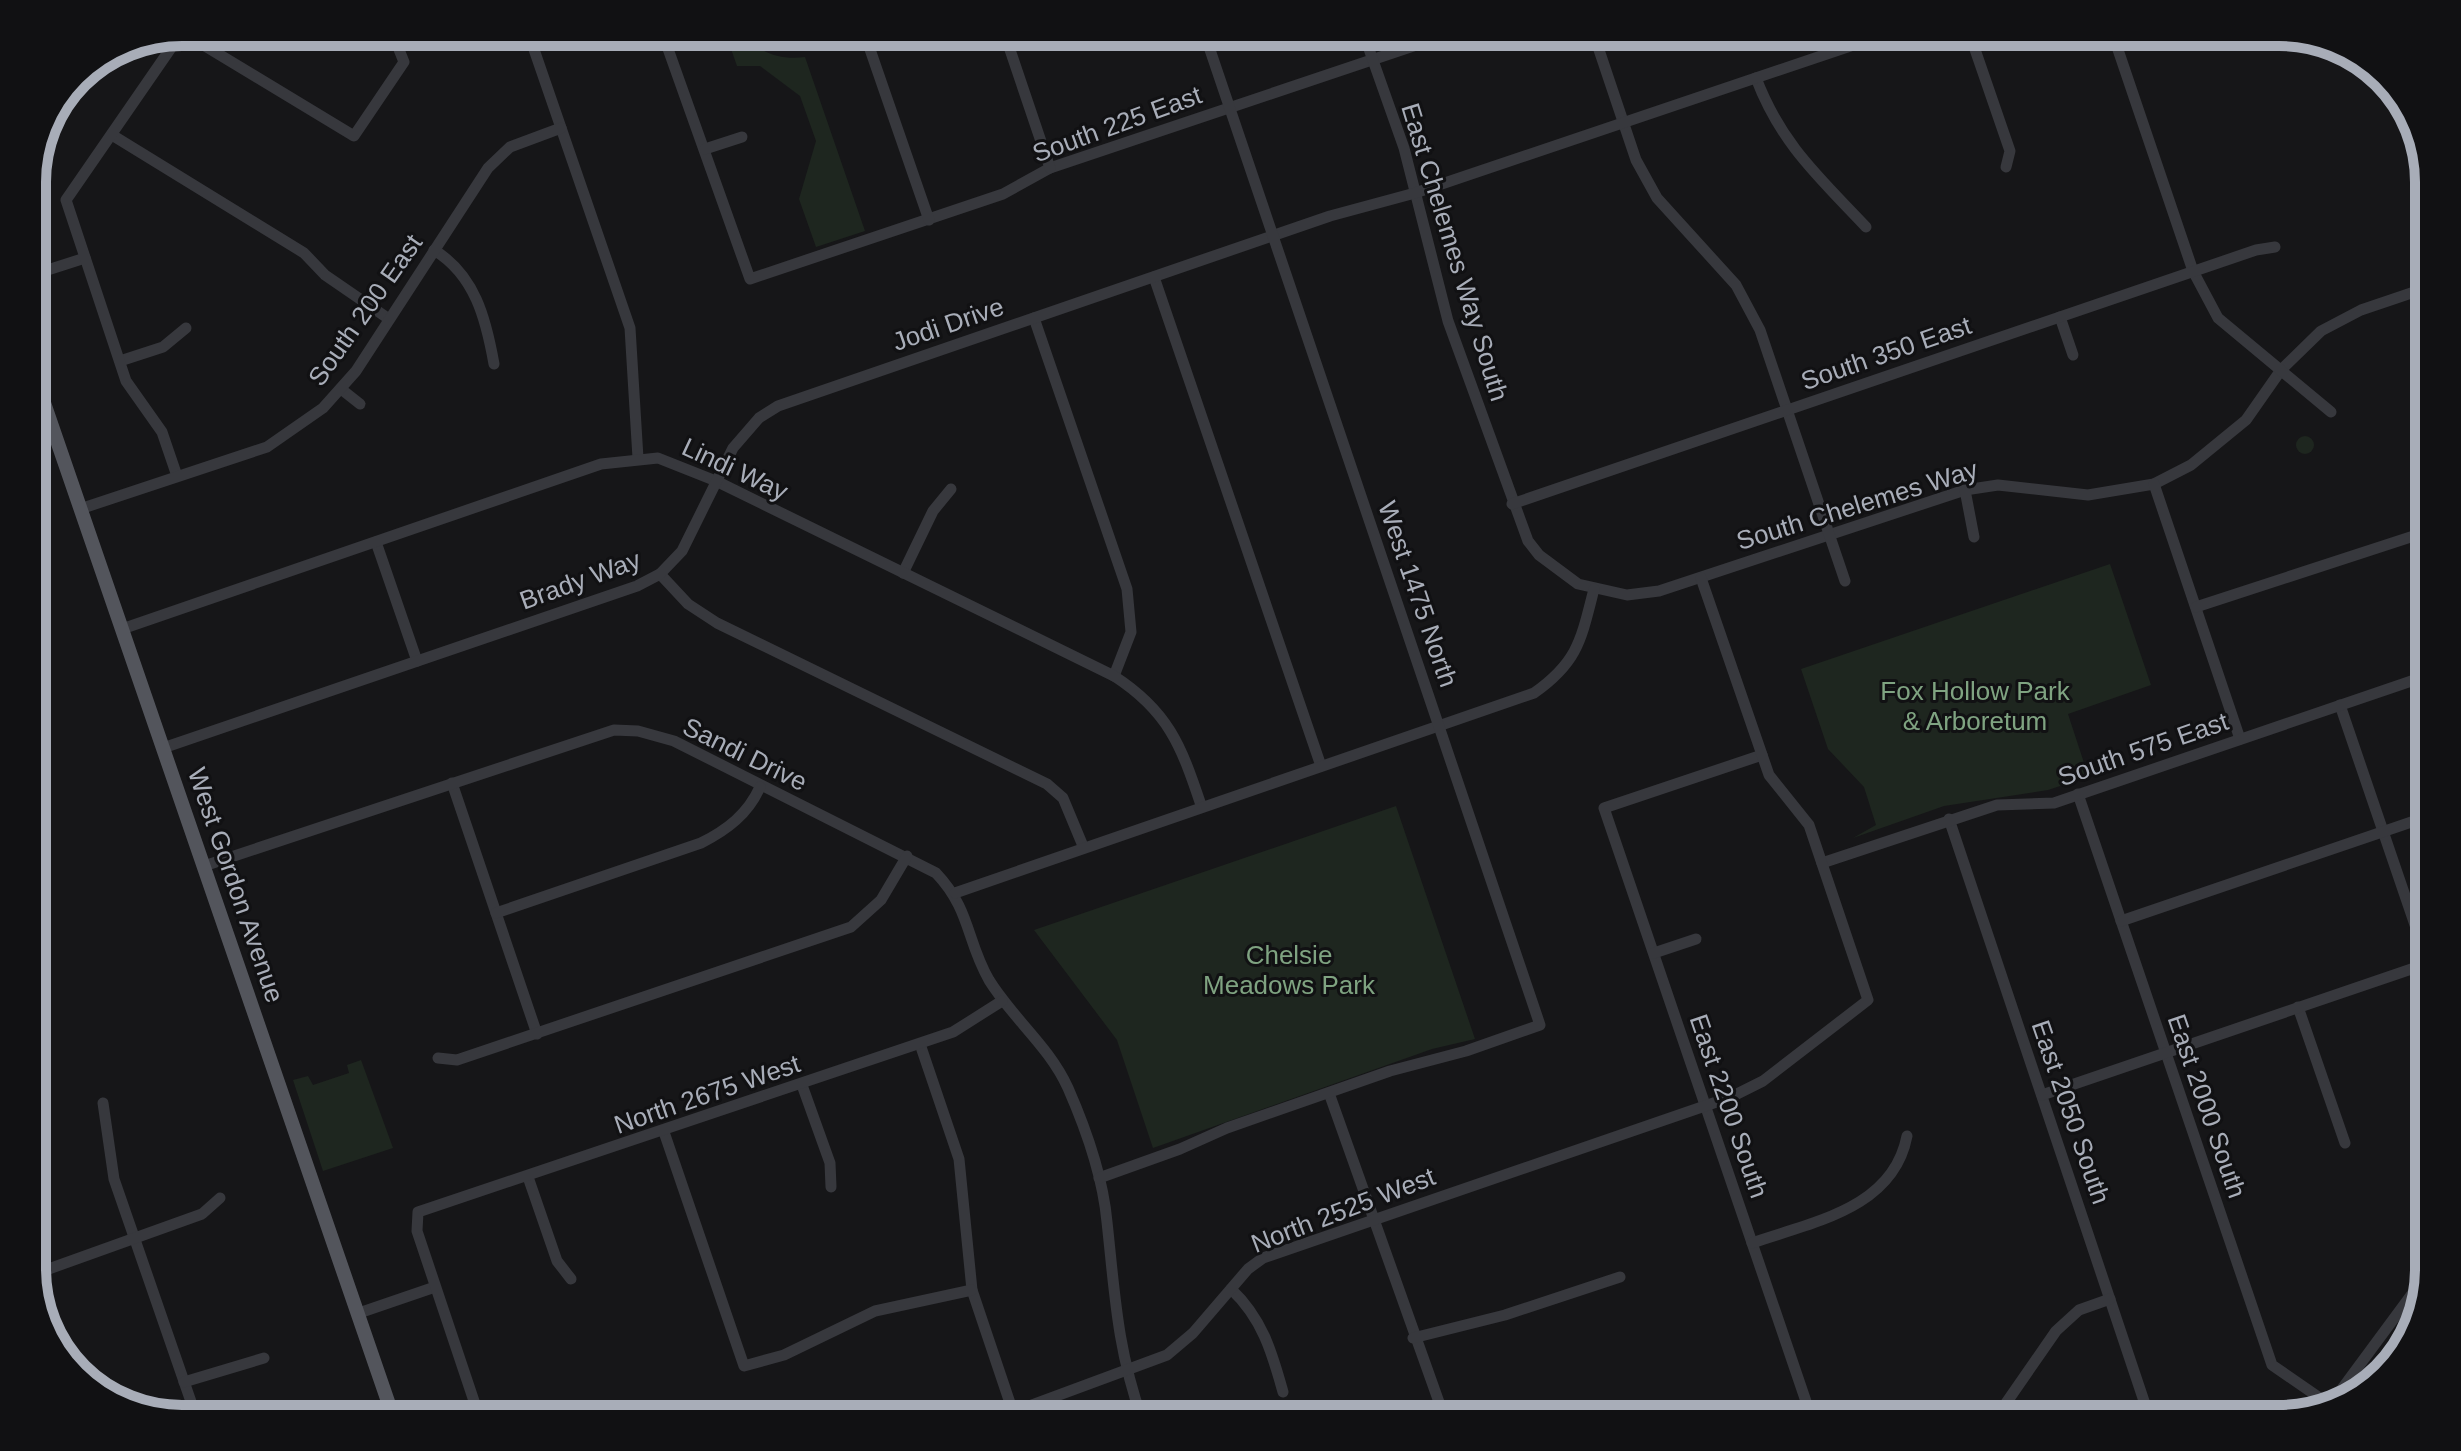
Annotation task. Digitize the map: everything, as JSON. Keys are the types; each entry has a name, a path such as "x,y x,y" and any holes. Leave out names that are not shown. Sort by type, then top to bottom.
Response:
{"main road":[{"name":"West Gordon Avenue","path":"46,409 389,1405"}],"street":[{"path":"205,46 354,136 404,62 398,46"},
{"path":"533,46 630,328 638,458"},
{"path":"667,46 705,149 742,137"},
{"path":"869,46 929,220"},
{"path":"1012,46 1050,168"},
{"name":"West 1475 North","path":"1209,46 1540,1025 1329,1093"},
{"name":"East Chelemes Way South","path":"1368,46 1404,148 1448,321 1518,521 1539,555 1578,584 1594,589"},
{"name":"South 225 East","path":"705,149 750,279 1003,194 1050,168 1414,46"},
{"path":"1598,46 1636,160 1657,198 1736,285 1749,307 1788,409 1845,581"},
{"name":"Jodi Drive","path":"660,574 682,551 744,432 778,406 1330,216 1415,193 1851,46"},
{"path":"1974,46 2010,151 2006,167"},
{"path":"2117,46 2193,271 2218,318 2331,412"},
{"path":"172,47 66,200 135,399 162,432 177,476"},
{"path":"1756,78 1771,117 1788,142 1866,227"},
{"name":"South 200 East","path":"80,509 267,447 323,408 341,389 488,168 510,147 561,128"},
{"path":"112,135 304,253 325,275 389,319"},
{"name":"South 350 East","path":"1512,504 2193,271 2275,247"},
{"path":"434,250 459,269 470,283 480,306 494,364"},
{"path":"46,271 85,258"},
{"path":"1154,277 1321,766"},
{"name":"South Chelemes Way","path":"1594,589 1627,595 1659,591 1965,490 1998,485 2088,495 2154,484 2191,465 2246,420 2281,370 2321,331 2361,310 2415,292"},
{"path":"2060,317 2073,355"},
{"path":"1034,318 1127,589 1131,632 1114,676"},
{"path":"120,361 163,347 186,328"},
{"path":"341,389 360,404"},
{"name":"Lindi Way","path":"122,629 601,464 658,458 716,481 1114,676 1159,711 1186,758 1201,805"},
{"path":"2154,484 2240,739"},
{"path":"903,573 933,511 951,489"},
{"path":"1965,490 1974,537"},
{"path":"2196,607 2415,536"},
{"path":"376,542 417,661"},
{"name":"Brady Way","path":"163,748 637,586 660,574 688,604 717,623 1047,784 1063,798 1083,846"},
{"path":"1701,578 1762,755 1779,791 1799,809 1809,825 1822,863"},
{"path":"1138,1405 1116,1325 1107,1222 1099,1178 1058,1068 1046,1049 1002,1001 980,961 955,893 1201,805 1534,693 1561,674 1581,639 1594,589"},
{"name":"South 575 East","path":"1822,863 1997,805 2054,803 2415,680"},
{"path":"2340,705 2415,924"},
{"name":"Sandi Drive","path":"204,866 614,730 638,731 674,741 760,787 907,856 936,873 955,893"},
{"name":"East 2200 South","path":"1762,755 1604,808 1807,1405"},
{"path":"452,783 537,1034"},
{"path":"496,913 701,843 724,832 746,811 760,787"},
{"name":"East 2000 South","path":"2078,794 2272,1365 2320,1398"},
{"name":"East 2050 South","path":"1949,819 2145,1405"},
{"path":"2121,921 2415,821"},
{"path":"438,1058 457,1060 851,927 881,900 907,856"},
{"name":"North 2525 West","path":"1032,1405 1127,1371 1178,1348 1263,1258 1706,1105 1763,1081 1868,1000 1822,863"},
{"path":"1654,953 1696,939"},
{"path":"2042,1095 2415,969"},
{"name":"North 2675 West","path":"435,1287 417,1231 418,1212 920,1044 966,1026 1002,1001"},
{"path":"2298,1007 2345,1143"},
{"path":"920,1044 959,1159 972,1290 1011,1405"},
{"path":"802,1085 830,1163 831,1187"},
{"path":"1099,1178 1329,1093 1413,1338 1439,1405"},
{"path":"103,1103 114,1179 192,1405"},
{"path":"664,1132 744,1366 784,1355 875,1311 972,1290"},
{"path":"1752,1243 1854,1208 1885,1184 1904,1156 1907,1136"},
{"path":"528,1177 557,1261 571,1279"},
{"path":"46,1270 202,1214 220,1198"},
{"path":"1413,1338 1505,1315 1620,1277"},
{"path":"359,1313 435,1287 475,1405"},
{"path":"1231,1289 1256,1315 1274,1357 1283,1392"},
{"path":"2341,1390 2413,1293"},
{"path":"2005,1405 2056,1331 2079,1310 2110,1299"},
{"path":"184,1382 264,1358"}],"green space":[{"path":"730,46 756,46 771,54 805,57 865,231 816,247 799,199 816,141 800,96 760,66 737,66"},
{"path":"2305,436 2314,445 2305,454 2296,445"},
{"name":"Fox Hollow Park & Arboretum","path":"2110,564 2151,685 2068,714 2088,775 2102,772 2048,790 1944,806 1853,838 1876,825 1864,787 1828,749 1801,669"},
{"name":"Chelsie Meadows Park","path":"1396,806 1475,1039 1432,1049 1153,1148 1117,1040 1034,930"},
{"path":"361,1060 393,1148 323,1171 293,1080 308,1076 313,1085 349,1073 347,1065"}]}
